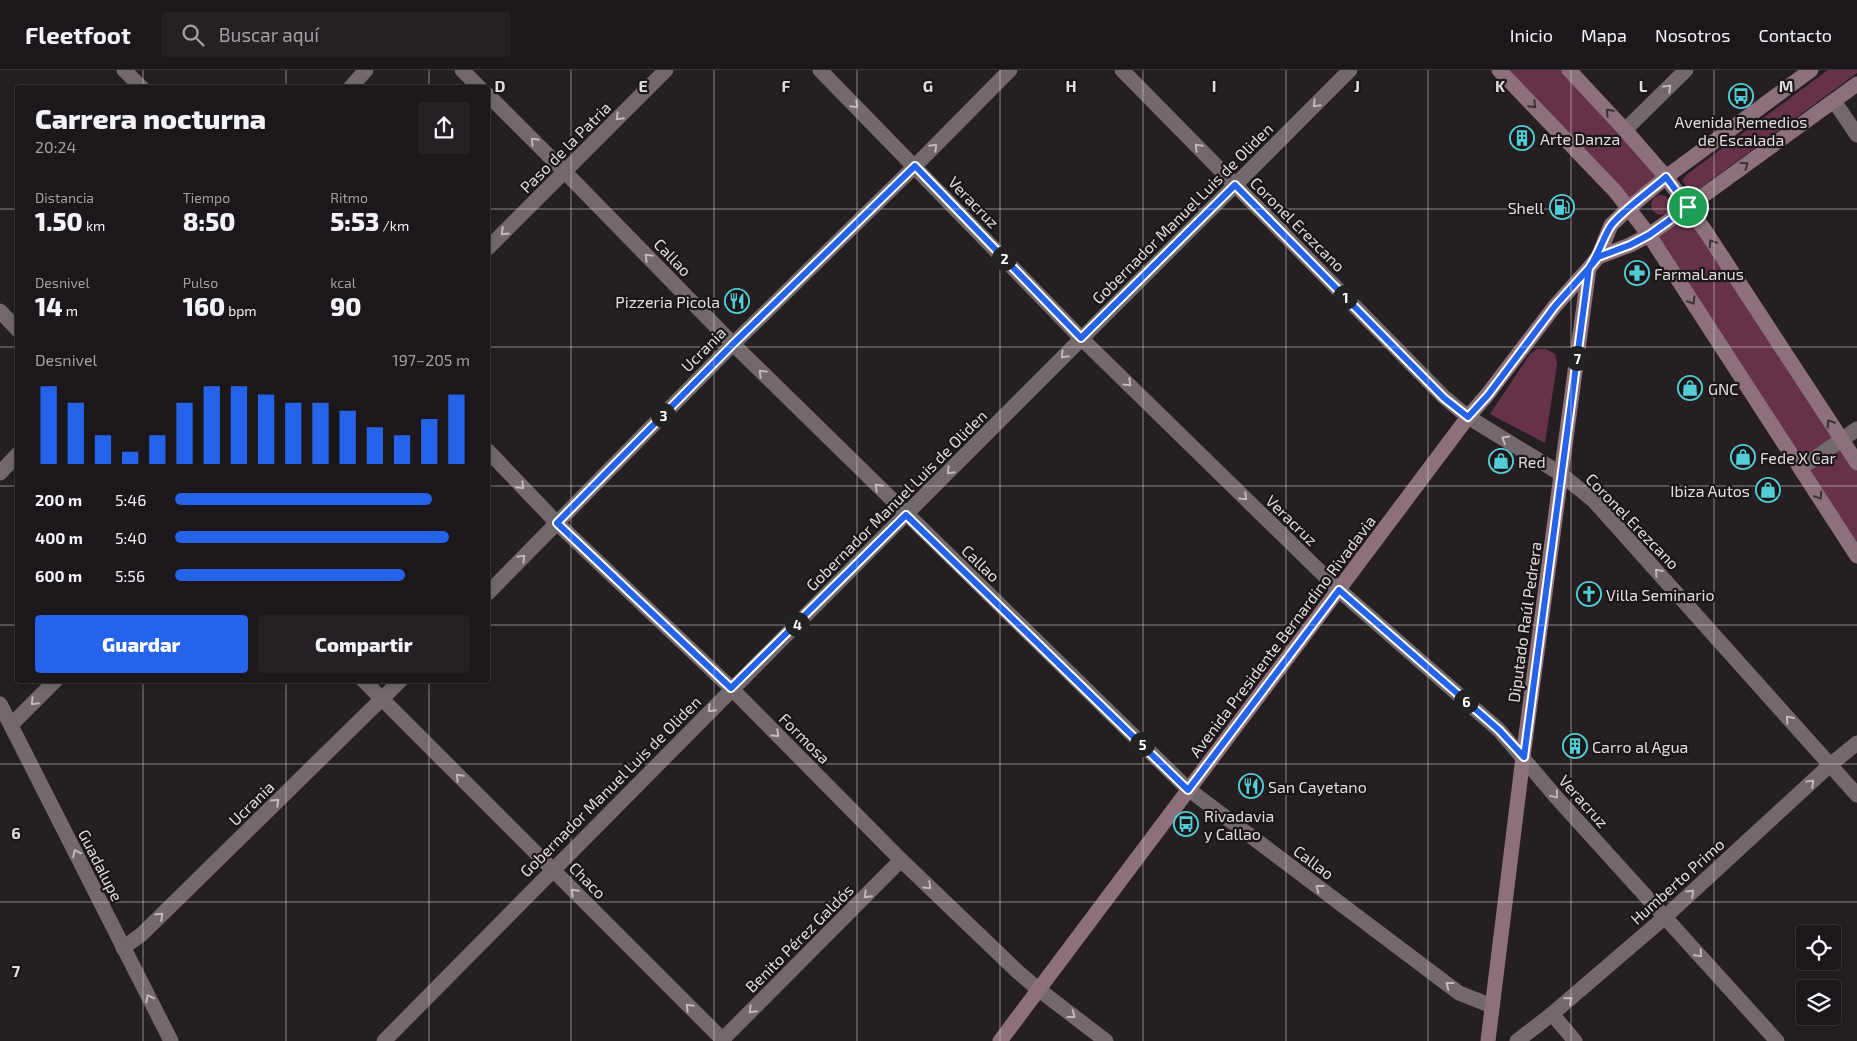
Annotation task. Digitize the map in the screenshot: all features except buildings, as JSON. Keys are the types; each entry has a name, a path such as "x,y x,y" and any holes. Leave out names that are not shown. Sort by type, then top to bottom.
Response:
{"street":[{"path":"124,70 139,85"},
{"path":"353,85 366,70"},
{"path":"462,70 477,85"},
{"name":"Paso de la Patria","path":"490,246 666,70"},
{"name":"Veracruz","path":"820,70 1081,338 1339,590 1499,730 1524,757 1556,797 1777,1041"},
{"name":"Ucrania","path":"490,591 733,344 1010,70"},
{"name":"Coronel Erezcano","path":"1122,70 1444,398 1468,417 1561,474 1594,501 1857,795"},
{"name":"Gobernador Manuel Luis de Oliden","path":"384,1041 731,688 1350,70"},
{"path":"1499,70 1629,208 1649,235 1857,556"},
{"path":"1569,70 1666,177 1688,207 1857,463"},
{"path":"1625,130 1686,70"},
{"name":"Avenida Presidente Bernardino Rivadavia","path":"1000,1041 1468,417 1488,395 1555,306 1593,263 1611,225 1666,177 1811,70"},
{"name":"Avenida Presidente Bernardino Rivadavia","path":"1593,263 1649,235 1857,84"},
{"name":"Callao","path":"490,97 733,344 1188,790 1460,993 1492,1006"},
{"path":"1834,100 1857,135"},
{"name":"Diputado Raúl Pedrera","path":"1488,1041 1561,474 1593,263"},
{"path":"0,311 15,327"},
{"path":"1801,468 1857,429"},
{"name":"Formosa","path":"490,453 557,523 731,688 901,860 1038,989 1106,1041"},
{"path":"0,473 15,457"},
{"path":"11,724 53,683"},
{"name":"Chaco","path":"366,683 722,1041"},
{"name":"Ucrania","path":"123,948 142,934 398,683"},
{"name":"Guadalupe","path":"0,704 171,1041"},
{"name":"Humberto Primo","path":"1517,1041 1552,1014 1665,917 1830,765 1857,743"},
{"name":"Benito Pérez Galdós","path":"722,1041 901,860"},
{"path":"1552,1014 1575,1041"}],"shaded area":[{"path":"1499,70 1569,70 1666,177 1629,208"},
{"path":"1828,70 1857,70 1857,73 1699,189 1689,190 1682,181 1686,175"},
{"path":"1657,195 1665,195 1671,201 1671,209 1665,215 1657,215 1651,209 1651,201"},
{"path":"1688,207 1857,463 1857,556 1649,235"},
{"path":"1537,349 1546,349 1555,354 1557,364 1545,443 1490,414 1530,354"}],"place":[{"name":"Avenida Remedios de Escalada","path":"1741,96"},
{"name":"Arte Danza","path":"1522,138"},
{"name":"Shell","path":"1562,207"},
{"name":"FarmaLanus","path":"1637,273"},
{"name":"Pizzeria Picola","path":"737,301"},
{"name":"GNC","path":"1690,388"},
{"name":"Fede X Car","path":"1743,457"},
{"name":"Red","path":"1501,461"},
{"name":"Ibiza Autos","path":"1768,490"},
{"name":"Villa Seminario","path":"1589,594"},
{"name":"Carro al Agua","path":"1575,746"},
{"name":"San Cayetano","path":"1251,786"},
{"name":"Rivadavia y Callao","path":"1186,824"}],"route":[{"path":"1688,207 1649,235 1630,245 1598,257 1555,306 1488,395 1468,417 1444,398 1235,185 1081,338 915,166 733,344 557,523 731,688 906,515 1188,790 1339,590 1499,730 1524,757 1589,268 1598,257 1611,225 1666,177 1688,207"}]}
